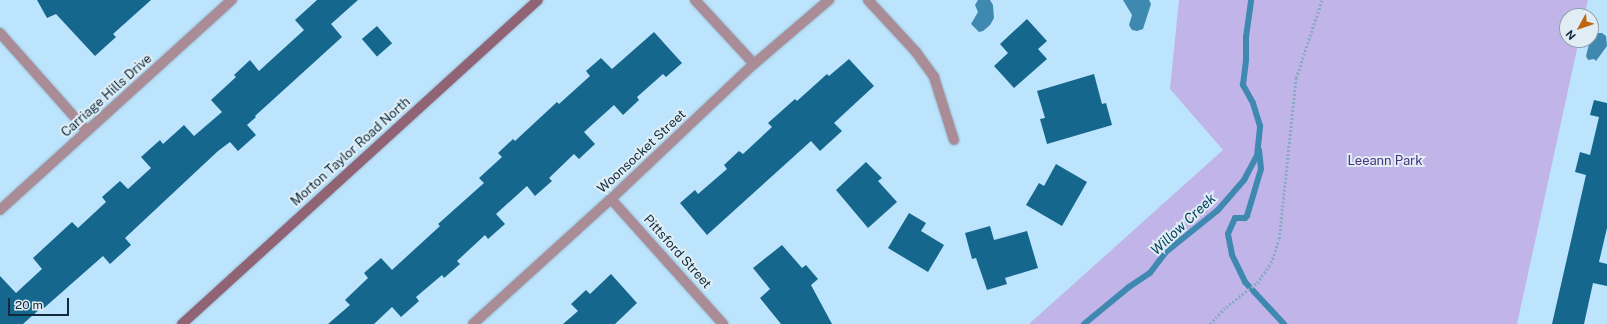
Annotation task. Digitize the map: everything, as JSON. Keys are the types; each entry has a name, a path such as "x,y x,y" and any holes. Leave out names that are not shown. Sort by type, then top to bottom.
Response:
{"street":[{"name":"Carriage Hills Drive","path":"0,210 232,0"},
{"name":"Morton Taylor Road North","path":"182,324 538,0"},
{"path":"695,0 754,64"},
{"name":"Woonsocket Street","path":"473,324 611,199 754,64 829,0"},
{"path":"868,0 916,52 934,77 954,140"},
{"path":"0,33 87,131"},
{"name":"Pittsford Street","path":"611,199 723,324"}],"path":[{"path":"1210,324 1226,307 1257,283 1271,263 1279,239 1296,78 1322,0"}],"green space":[{"name":"Leeann Park","path":"1179,0 1588,0 1586,8 1559,8 1559,48 1577,48 1517,324 1029,324 1223,150 1170,89"}],"water":[{"path":"978,0 990,0 993,5 994,18 990,25 983,31 979,32 971,24 978,12 975,5"},
{"path":"1123,0 1149,0 1151,4 1143,29 1137,31 1132,30 1129,25 1132,15"},
{"path":"1599,33 1606,36 1607,46 1596,61 1594,59 1588,60 1586,56 1588,48 1599,48"}],"building":[{"path":"37,0 151,0 113,34 116,37 95,56 56,14 47,18"},
{"path":"317,0 358,0 331,24 342,37 247,125 256,135 238,151 230,142 218,151 125,238 131,245 110,264 103,256 44,308 42,307 23,324 0,324 0,276 16,293 42,269 33,258 72,222 78,228 106,202 102,197 120,181 128,189 151,168 141,157 160,140 163,144 184,125 194,136 222,112 211,100 236,77 234,75 250,60 259,71 304,30 295,20"},
{"path":"1027,19 1047,41 1038,49 1047,59 1014,88 994,66 1008,53 1000,44"},
{"path":"377,26 392,43 377,56 362,39"},
{"path":"654,32 682,63 666,77 663,74 637,97 639,100 623,115 614,105 584,132 595,144 579,159 574,154 549,178 552,181 535,196 527,186 496,214 505,224 488,239 485,235 457,261 460,264 444,278 442,275 416,297 419,301 401,317 392,307 374,324 328,324 350,305 345,300 368,278 364,273 381,258 392,270 440,226 438,224 484,183 479,178 502,157 498,153 513,139 515,141 557,102 559,104 590,76 586,71 601,58 612,69"},
{"path":"849,59 874,86 834,123 842,131 820,151 811,141 707,235 680,203 695,190 698,194 727,169 724,165 739,151 743,154 772,127 768,123 795,99 797,101 827,74 829,76"},
{"path":"1094,74 1102,104 1106,103 1112,125 1047,144 1040,119 1045,118 1037,91"},
{"path":"1594,100 1607,103 1607,228 1599,262 1607,264 1607,286 1593,283 1584,324 1552,324 1586,175 1575,172 1580,152 1590,155 1599,117 1590,115"},
{"path":"866,162 882,178 878,181 897,202 868,228 836,190"},
{"path":"1056,164 1087,182 1062,226 1026,205 1039,183 1044,186"},
{"path":"909,213 926,223 921,231 944,245 928,272 888,248"},
{"path":"990,226 994,240 1027,231 1038,268 1005,278 1007,284 987,290 976,258 972,259 965,233"},
{"path":"782,245 802,268 806,265 818,279 811,285 832,324 781,324 760,298 770,289 753,268"},
{"path":"611,274 637,303 615,324 563,324 578,311 571,304 586,290 590,294"}],"waterway":[{"name":"Willow Creek","path":"1084,324 1129,287 1150,273 1166,252 1218,210 1244,180 1257,156 1260,126 1253,103 1243,85 1246,60 1246,37 1251,0"},
{"path":"1259,150 1261,169 1247,216 1245,218 1235,218 1228,234 1232,255 1245,282 1284,324"}]}
